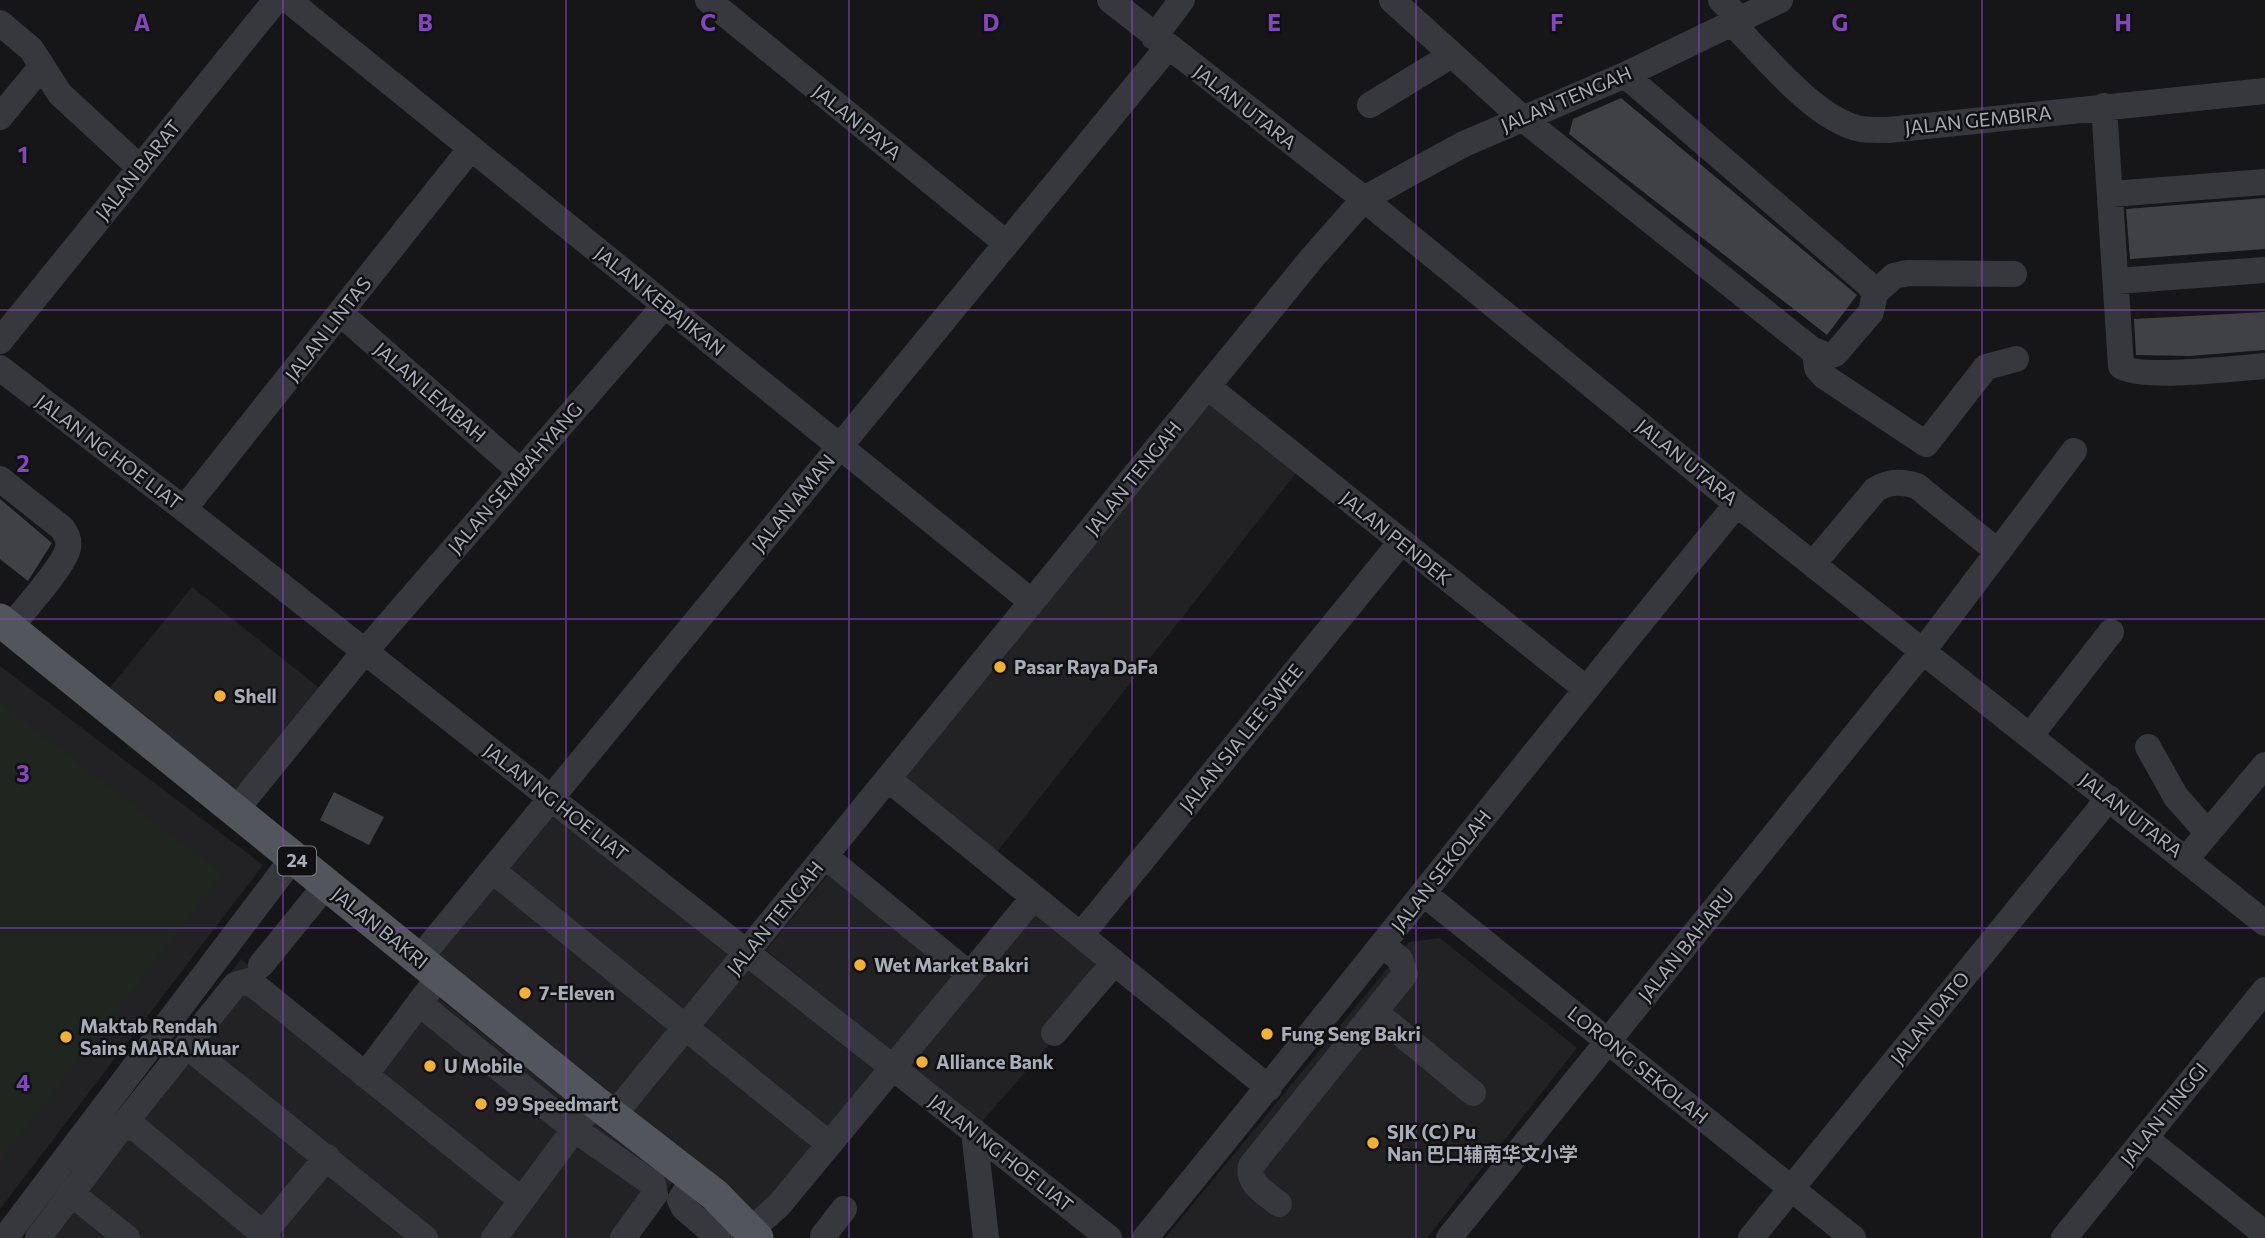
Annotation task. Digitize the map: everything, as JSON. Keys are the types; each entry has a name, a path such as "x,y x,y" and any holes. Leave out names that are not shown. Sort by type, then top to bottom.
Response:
{"main road":[{"name":"JALAN BAKRI","path":"5,624 604,1109 694,1178 763,1222"}],"street":[{"name":"JALAN BARAT","path":"0,341 276,0"},
{"name":"JALAN KEBAJIKAN","path":"288,0 1032,602"},
{"name":"JALAN PAYA","path":"708,0 1006,243"},
{"name":"JALAN UTARA","path":"1110,0 1167,25 1364,200 1813,565 2265,923"},
{"path":"1392,0 1450,56 1521,118 1815,352 1828,356 1835,354 1871,312 1875,293 1894,276 1907,273 2014,274"},
{"name":"JALAN TENGAH","path":"494,1238 575,1129 604,1109 684,1029 1364,200 1464,144 1625,75 1730,13 1780,0"},
{"name":"JALAN GEMBIRA","path":"1730,13 1806,97 1831,115 1859,129 1888,130 2265,91"},
{"path":"0,23 31,49 60,94 140,169"},
{"name":"JALAN AMAN","path":"365,1075 419,1003 429,968 492,870 1006,243 1167,25"},
{"path":"1370,105 1450,56"},
{"path":"0,117 42,66"},
{"path":"1625,75 1868,284 1875,293"},
{"path":"2104,106 2112,194 2120,361 2127,371 2147,373 2265,366"},
{"name":"JALAN LINTAS","path":"184,509 471,148"},
{"path":"2112,194 2265,182"},
{"path":"2117,281 2265,270"},
{"name":"JALAN SEMBAHYANG","path":"235,811 359,658 664,305"},
{"name":"JALAN LEMBAH","path":"340,313 520,471"},
{"path":"1815,352 1817,368 1825,377 1926,444 1980,372 1994,363 2016,359"},
{"name":"JALAN NG HOE LIAT","path":"0,368 184,509 359,658 551,798 1109,1238"},
{"name":"JALAN PENDEK","path":"1208,387 1585,688"},
{"name":"JALAN BAHARU","path":"1449,1238 1923,651 2074,451"},
{"path":"0,479 54,521 68,536 68,549 61,562 5,624"},
{"path":"1813,565 1875,490 1882,485 1902,482 1917,486 1998,552"},
{"name":"JALAN SEKOLAH","path":"1145,1238 1270,1087 1585,688 1737,504"},
{"name":"JALAN SIA LEE SWEE","path":"1080,935 1401,542"},
{"path":"2030,736 2110,632"},
{"path":"2148,747 2176,797 2208,833"},
{"path":"2186,859 2265,765"},
{"path":"888,779 1298,1108"},
{"name":"JALAN DATO","path":"1751,1238 2109,798"},
{"path":"825,856 970,974"},
{"path":"5,1238 293,858"},
{"path":"492,870 684,1029 829,1144"},
{"path":"261,965 326,885"},
{"name":"LORONG SEKOLAH","path":"1423,893 1853,1238"},
{"path":"763,1222 1034,897"},
{"path":"1279,1204 1253,1182 1250,1170 1405,974 1400,959 1382,945"},
{"path":"1054,1033 1114,962"},
{"path":"38,1238 120,1129 235,985 249,982 522,1200"},
{"name":"JALAN TINGGI","path":"2064,1238 2265,990"},
{"path":"419,1003 575,1129 653,1184 655,1194 622,1238"},
{"path":"1375,1012 1473,1093"},
{"path":"188,1046 425,1238"},
{"path":"120,1129 132,1127 138,1130 266,1236 327,1157"},
{"path":"974,1131 986,1238"},
{"path":"2145,1138 2265,1234"},
{"path":"694,1178 680,1200 684,1208 719,1238"},
{"path":"71,1193 127,1238"},
{"path":"826,1238 823,1236 844,1209"}],"shaded area":[{"path":"1209,397 1300,468 994,856 899,776"},
{"path":"192,587 322,690 236,797 107,691"},
{"name":"Maktab Rendah Sains MARA Muar","path":"0,666 263,865 0,1209"},
{"name":"Maktab Rendah Sains MARA Muar","path":"0,703 222,874 0,1161"},
{"path":"542,798 881,1068 758,1215 420,946"},
{"name":"Wet Market Bakri","path":"832,870 961,975 896,1055 766,950"},
{"path":"1034,906 1114,971 978,1126 901,1067"},
{"name":"SJK (C) Pu Nan 巴口辅南华文小学","path":"1440,938 1577,1048 1427,1238 1165,1238 1409,942"},
{"path":"241,959 363,1058 418,982 673,1182 628,1238 27,1238"}],"building":[{"path":"1621,98 1857,295 1827,335 1569,134 1573,119"},
{"path":"2265,198 2265,249 2130,259 2126,209"},
{"path":"2265,312 2265,350 2189,356 2136,355 2134,319"},
{"path":"0,499 52,543 28,581 0,559"},
{"path":"334,792 384,817 369,845 320,820"}],"place":[{"name":"Pasar Raya DaFa","path":"1000,667"},
{"name":"Shell","path":"220,696"},
{"name":"Wet Market Bakri","path":"860,965"},
{"name":"7-Eleven","path":"525,993"},
{"name":"Fung Seng Bakri","path":"1267,1034"},
{"name":"Maktab Rendah Sains MARA Muar","path":"66,1037"},
{"name":"Alliance Bank","path":"922,1062"},
{"name":"U Mobile","path":"430,1066"},
{"name":"99 Speedmart","path":"481,1104"},
{"name":"SJK (C) Pu Nan 巴口辅南华文小学","path":"1373,1143"}]}
